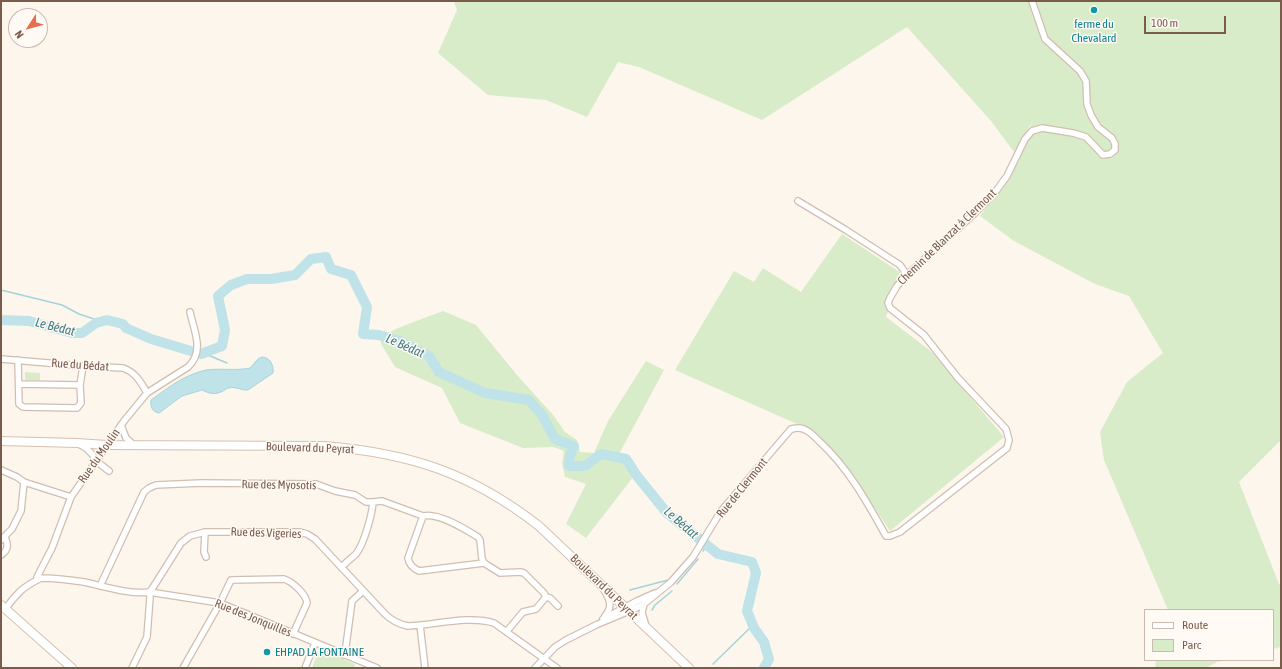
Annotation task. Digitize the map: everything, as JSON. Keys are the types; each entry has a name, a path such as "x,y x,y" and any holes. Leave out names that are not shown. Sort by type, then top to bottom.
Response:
{"main road":[{"name":"Boulevard du Peyrat","path":"1,441 107,445 324,446 356,448 417,461 467,480 494,494 516,508 539,526 689,668"},
{"path":"4,607 72,668"}],"street":[{"name":"Chemin de Blanzat à Clermont","path":"797,427 813,435 848,472 886,536 900,532 1007,448 1009,440 1006,429 958,378 924,336 890,308 888,303 897,286 907,275 975,214 996,190 1007,176 1025,139 1032,131 1042,128 1073,133 1086,137 1104,155 1110,154 1114,150 1115,144 1112,138 1098,126 1091,115 1087,104 1086,81 1080,71 1045,39 1032,1"},
{"path":"798,201 900,265 907,275"},
{"name":"Rue du Moulin","path":"41,578 36,577 52,548 71,497 121,425 147,393 188,367 193,362 198,348 190,312"},
{"name":"Rue du Bédat","path":"1,359 123,368 129,370 142,383 147,393"},
{"path":"18,360 19,404 23,408 77,408 80,403 80,384 83,366"},
{"path":"19,384 80,384"},
{"path":"121,425 126,438 134,445"},
{"name":"Rue de Clermont","path":"627,610 644,604 680,573 701,546 721,511 791,429 797,427"},
{"path":"77,443 86,448 96,461 109,471"},
{"path":"1,470 24,482 71,497"},
{"path":"1,555 8,547 8,544 3,538 12,529 21,511 24,482"},
{"name":"Rue des Myosotis","path":"100,586 144,492 156,485 201,483 316,484 335,491 355,495 366,502 382,501 423,516 429,514 452,523 478,537 480,540 482,559 484,563"},
{"path":"342,567 357,553 372,515 373,502"},
{"path":"423,516 408,558 409,563 414,569 419,571 484,563 500,573 524,573 544,593 546,597 550,598 558,606"},
{"path":"205,532 204,552 206,557"},
{"name":"Rue des Vigeries","path":"149,592 180,543 190,536 205,532 300,532 315,539 392,621 408,626 468,619 494,622 557,668"},
{"path":"4,607 24,586 41,578 56,578 126,591 149,592 150,597 147,637 132,668"},
{"path":"183,668 220,603 231,580 284,579 290,581 307,603 293,634"},
{"path":"598,624 604,619 610,610 610,603 599,583"},
{"path":"344,655 352,601 363,590"},
{"path":"535,668 556,647 566,640 627,610 662,590"},
{"name":"Rue des Jonquilles","path":"149,592 220,603 376,668"},
{"path":"507,631 523,612 536,609 546,597"},
{"path":"644,604 642,613 647,628"},
{"path":"604,619 627,610"},
{"path":"420,625 424,668"},
{"path":"305,668 315,643"}],"green space":[{"path":"454,1 1281,1 1281,440 1239,482 1279,584 1281,585 1281,647 1274,649 1274,609 1168,609 1104,460 1100,432 1127,382 1163,353 1129,296 1095,284 1014,241 980,216 1007,175 1033,120 1014,152 991,121 907,27 762,120 639,67 618,62 587,117 546,100 488,95 438,53 457,10"},
{"path":"842,234 901,273 886,317 932,352 1004,437 890,531 846,465 821,440 797,424 675,370 734,271 754,282 763,268 801,292"},
{"path":"443,311 476,325 517,375 554,416 565,432 577,440 580,452 594,453 608,421 646,361 664,370 619,454 633,460 637,472 586,538 566,524 586,484 565,477 562,463 564,451 553,447 523,448 460,423 442,388 395,367 381,344 380,337 398,328"},
{"path":"25,372 40,373 40,380 25,380"},
{"path":"319,649 355,664 354,668 312,668"},
{"path":"1155,661 1222,661 1206,668 1156,668"}],"water":[{"path":"262,357 267,358 271,362 273,373 248,390 228,388 212,394 202,390 182,396 159,413 152,408 151,400 177,382 191,375 206,370 250,368 258,359"}],"waterway":[{"name":"Le Bédat","path":"1,320 29,321 72,333 82,333 96,323 107,320 123,324 126,328 151,339 201,354 222,346 225,330 218,296 231,285 247,279 271,279 295,275 311,259 326,257 331,269 351,275 367,307 363,334 379,335 400,341 429,356 439,372 485,393 529,400 542,415 555,439 574,446 570,456 569,466 585,466 601,454 626,459 637,476 667,513 718,554 752,562 756,573 747,611 754,628 764,642 769,659 764,668"},
{"path":"1,290 62,305 79,314 100,321"},
{"path":"203,353 227,363"},
{"name":"Le Bédat","path":"703,545 706,547 703,551"},
{"path":"677,584 698,559"},
{"path":"630,590 668,580"},
{"path":"652,610 655,605 672,591"},
{"path":"713,664 753,625"}],"place":[{"name":"ferme du Chevalard","path":"1094,10"},
{"name":"EHPAD LA FONTAINE","path":"267,652"}]}
